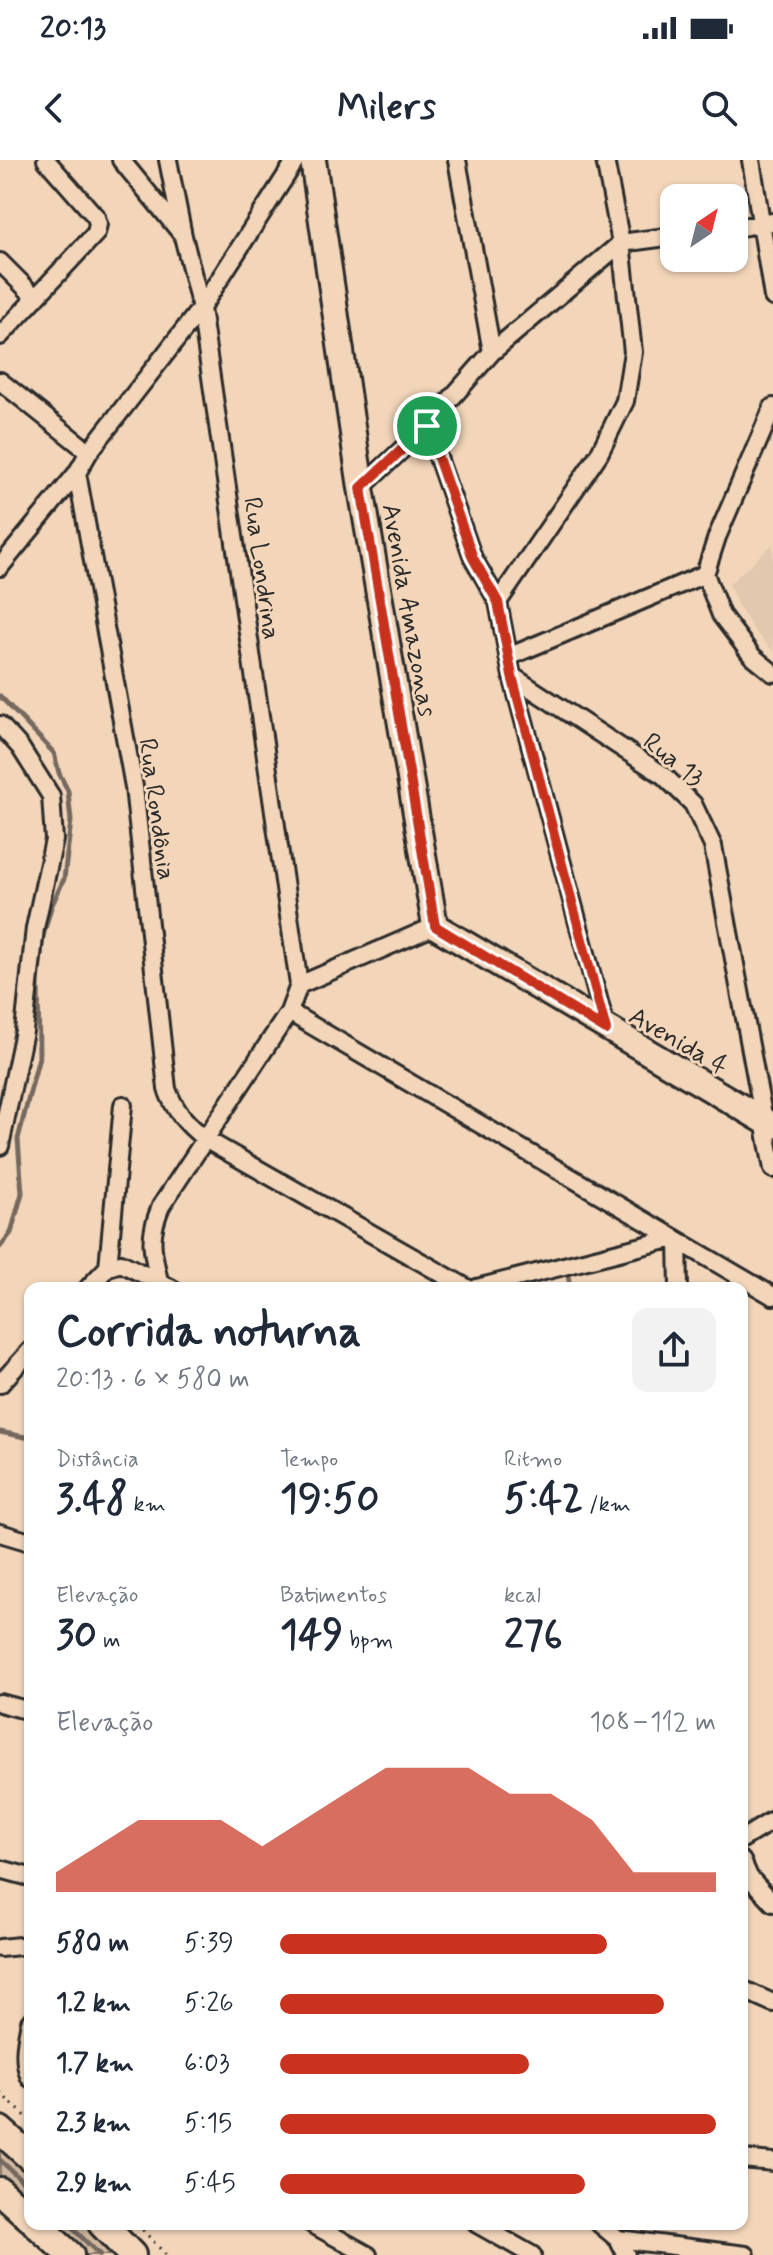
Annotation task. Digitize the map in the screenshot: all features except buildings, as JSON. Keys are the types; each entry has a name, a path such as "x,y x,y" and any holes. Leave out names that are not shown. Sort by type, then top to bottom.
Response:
{"main road":[{"path":"0,2130 24,2152"},
{"path":"0,2191 24,2213"},
{"path":"43,2230 70,2255"},
{"path":"108,2230 132,2255"}],"street":[{"path":"0,336 96,233 96,217 46,160"},
{"path":"121,160 183,236"},
{"name":"Rua Londrina","path":"168,160 201,308 299,985"},
{"path":"0,567 77,473 89,452 201,308 296,160"},
{"name":"Avenida Amazonas","path":"313,160 361,488 435,926"},
{"path":"457,160 492,352"},
{"path":"498,602 599,454 625,401 633,352 621,243 605,160"},
{"path":"751,160 766,223 773,297"},
{"path":"361,488 427,426 492,352 621,243 660,238"},
{"path":"0,262 36,298"},
{"path":"0,381 89,452"},
{"path":"772,413 717,537 705,574 721,615 752,656 773,673"},
{"path":"427,426 473,558 498,602 512,676 606,1030"},
{"name":"Rua Rondônia","path":"77,473 134,787 167,1089 174,1108 205,1139 456,1282"},
{"path":"508,657 705,574"},
{"name":"Rua 13","path":"512,676 663,775 693,804 713,846 769,1124 773,1169"},
{"path":"0,725 20,747 51,796 54,840 35,928 24,1031 0,1146"},
{"path":"164,1282 151,1243 153,1226 161,1206 289,1012 299,985 435,926"},
{"name":"Avenida 4","path":"435,926 769,1124"},
{"path":"289,1012 773,1296"},
{"path":"95,1282 115,1265 123,1105"},
{"path":"502,1282 676,1240"},
{"path":"676,1240 679,1282"},
{"path":"115,1265 158,1282"},
{"path":"0,1384 24,1358"},
{"path":"0,1533 24,1540"},
{"path":"0,1703 24,1709"},
{"path":"748,1835 773,1820"},
{"path":"0,1869 24,1875"},
{"path":"748,1875 773,1903"},
{"path":"0,1948 24,1946"},
{"path":"748,1992 773,2003"},
{"path":"748,2160 773,2162"},
{"path":"323,2230 368,2255"},
{"path":"488,2230 532,2255"},
{"path":"607,2230 618,2239 626,2255"},
{"path":"618,2239 746,2255"}],"path":[{"path":"0,2093 24,2115"},
{"path":"143,2230 166,2255"}],"shaded area":[{"path":"773,544 773,651 738,606 729,584"},
{"path":"0,2143 24,2165 24,2200 0,2178"},
{"path":"55,2230 93,2230 117,2255 80,2255"}],"waterway":[{"path":"0,696 54,753 68,791 71,821 64,879 51,907 43,936 38,981 39,1057 18,1139 22,1193 11,1233 0,1247"},
{"path":"568,1274 569,1282"},
{"path":"0,1432 24,1437"},
{"path":"0,2160 24,2182"},
{"path":"74,2230 100,2255"}],"route":[{"path":"427,426 473,558 498,602 512,676 606,1030 435,926 361,488 427,426"}]}
